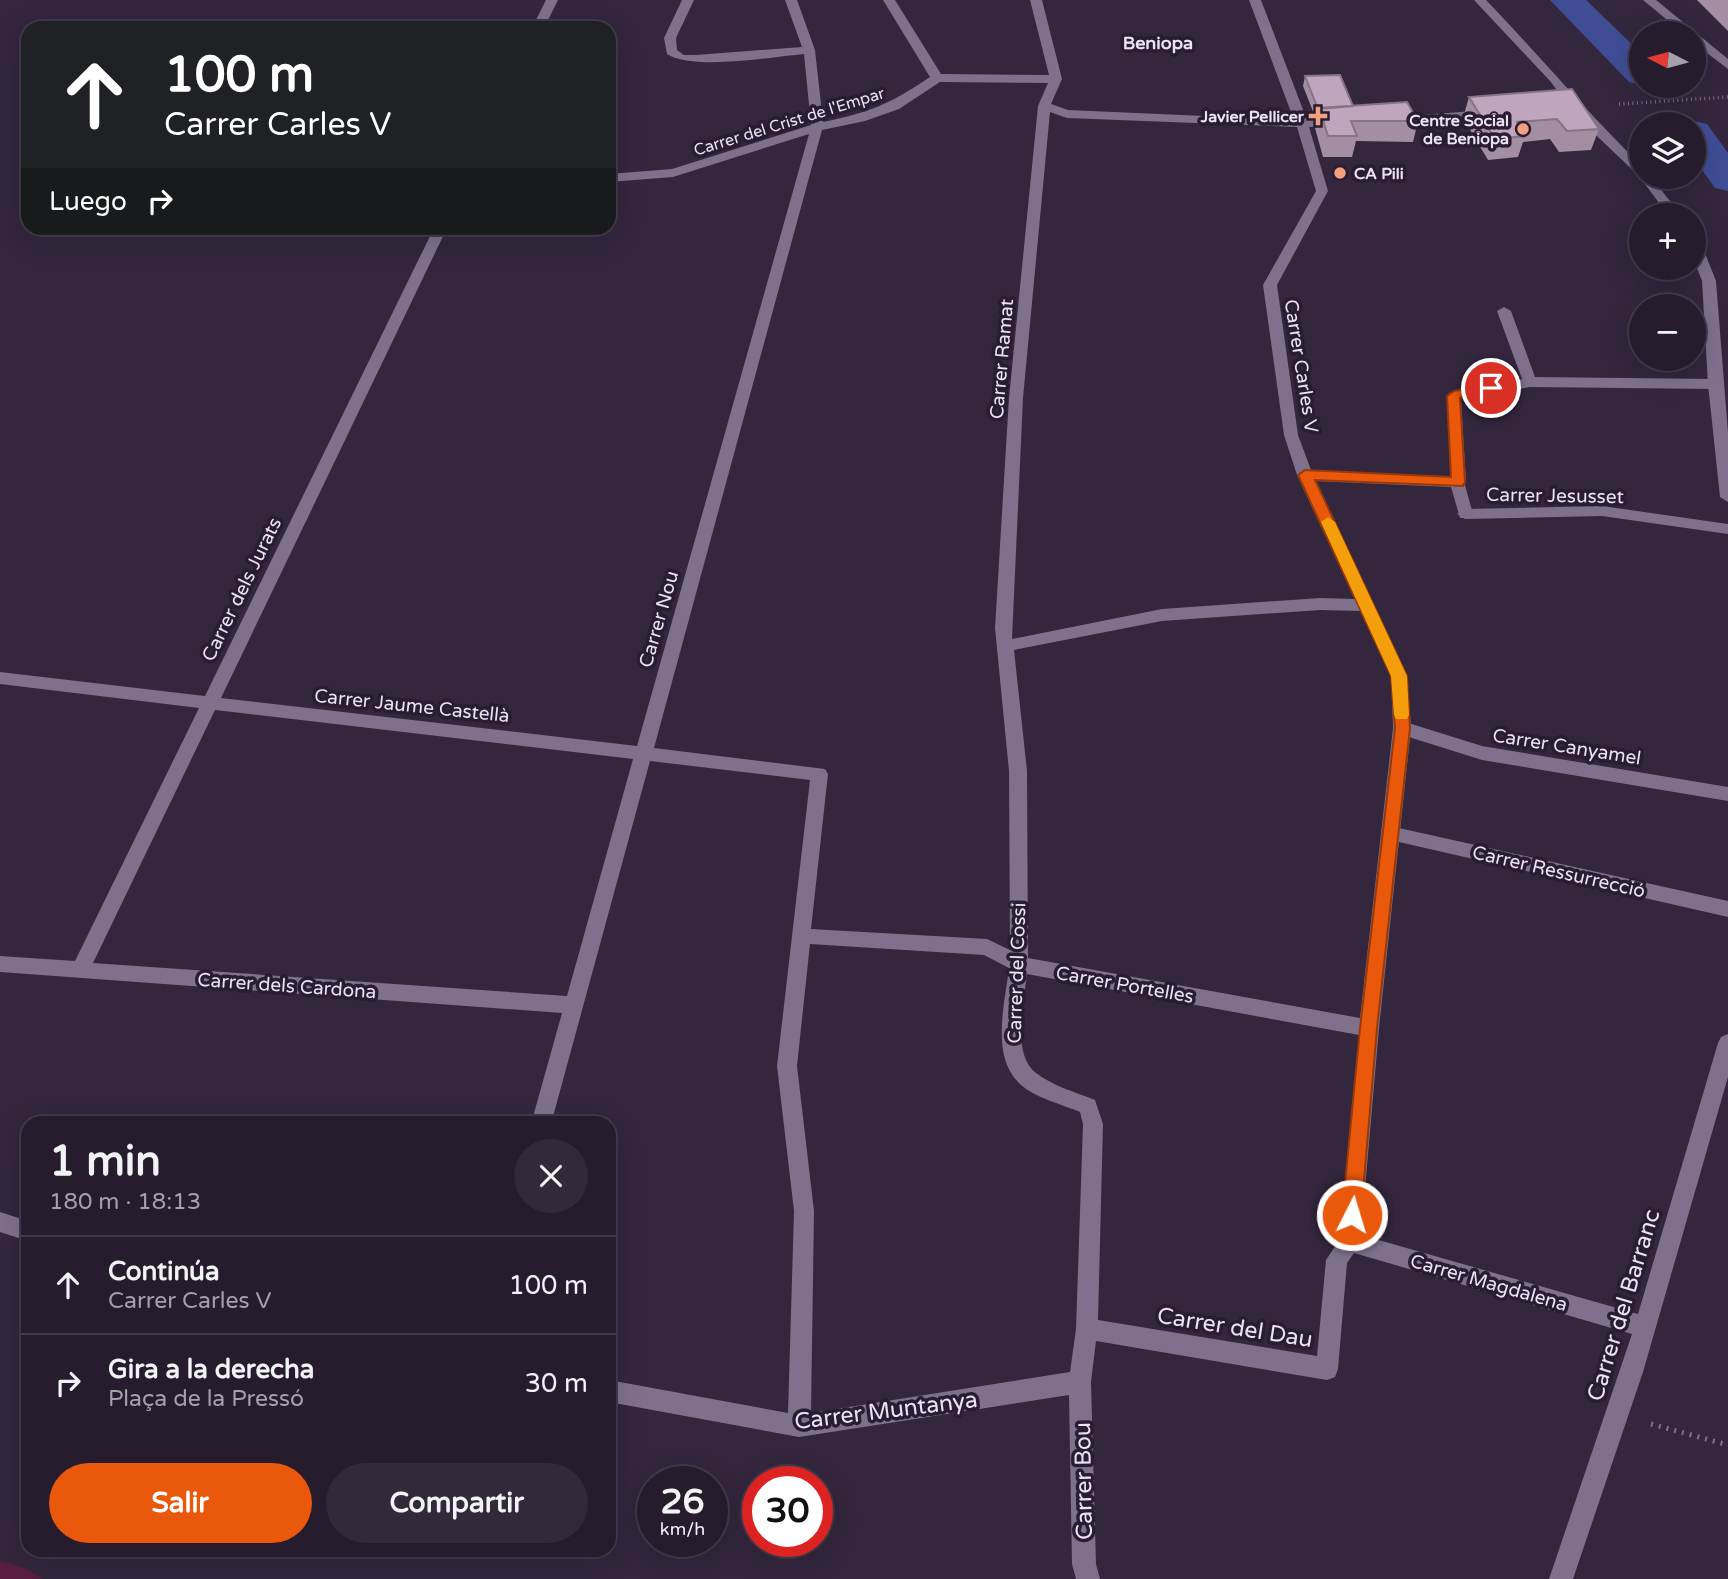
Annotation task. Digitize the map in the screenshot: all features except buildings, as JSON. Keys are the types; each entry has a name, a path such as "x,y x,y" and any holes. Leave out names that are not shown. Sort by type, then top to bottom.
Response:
{"street":[{"path":"542,21 552,0"},
{"path":"688,0 670,38 671,52 681,58 809,50"},
{"path":"791,0 809,50 817,127"},
{"path":"888,0 937,78 1056,79 1036,0"},
{"path":"1255,0 1302,124"},
{"path":"1480,0 1554,78 1570,107 1629,162"},
{"path":"1649,0 1675,21"},
{"path":"1706,47 1728,65"},
{"name":"Carrer del Crist de l'Empar","path":"616,177 673,173 817,127 861,118 895,106 937,78"},
{"name":"Carrer Ramat","path":"1005,646 1003,628 1016,398 1044,106 1056,79"},
{"path":"1044,106 1067,114 1302,124 1352,123"},
{"path":"1377,122 1496,113"},
{"name":"Carrer Carles V","path":"1302,124 1322,191 1270,285 1291,435 1305,475 1367,605"},
{"name":"Carrer Nou","path":"543,1116 817,127"},
{"path":"1654,189 1665,203"},
{"name":"Carrer dels Jurats","path":"80,971 437,235"},
{"path":"1706,273 1709,281 1715,384 1728,497"},
{"path":"1504,311 1530,382"},
{"path":"1305,475 1458,482 1454,396 1530,382 1715,384"},
{"name":"Carrer Jesusset","path":"1458,482 1465,514 1602,511 1728,529"},
{"path":"1005,646 1162,615 1321,604 1367,605 1399,676 1402,728 1349,1242"},
{"name":"Carrer del Cossi","path":"1005,646 1018,771 1019,964 1011,1034 1016,1063 1027,1078 1052,1092 1088,1106 1093,1124 1087,1329 1080,1382"},
{"name":"Carrer Jaume Castellà","path":"0,678 819,774 801,936"},
{"name":"Carrer Canyamel","path":"1402,728 1482,753 1728,794"},
{"name":"Carrer Ressurrecció","path":"1390,833 1728,909"},
{"path":"799,1426 804,1211 786,1066 801,936"},
{"name":"Carrer Portelles","path":"801,936 988,947 1019,964 1369,1028"},
{"name":"Carrer dels Cardona","path":"0,964 573,1005"},
{"name":"Carrer del Barranc","path":"1561,1579 1629,1382 1728,1043"},
{"path":"0,1222 21,1229"},
{"name":"Carrer del Dau","path":"1087,1329 1327,1369 1337,1260 1349,1242"},
{"name":"Carrer Magdalena","path":"1349,1242 1645,1327"},
{"name":"Carrer Muntanya","path":"616,1392 799,1426 1080,1382"},
{"name":"Carrer Bou","path":"1080,1382 1084,1564 1087,1579"}],"path":[{"path":"1615,104 1727,99"},
{"path":"1651,1424 1728,1445"}],"shaded area":[{"path":"0,1561 24,1568 43,1579 0,1579"}],"waterway":[{"path":"1567,0 1629,61"},
{"path":"1706,149 1728,180"}],"slow traffic":[{"path":"1328,522 1399,676 1402,715"}],"place":[{"name":"Javier Pellicer","path":"1318,116"},
{"name":"Centre Social de Beniopa","path":"1523,129"},
{"name":"CA Pili","path":"1340,173"}],"district":[{"name":"Beniopa","path":"1158,43"}],"route":[{"path":"1352,1215 1369,1028 1402,728 1399,676 1305,475 1458,482 1454,396 1491,388"}]}
